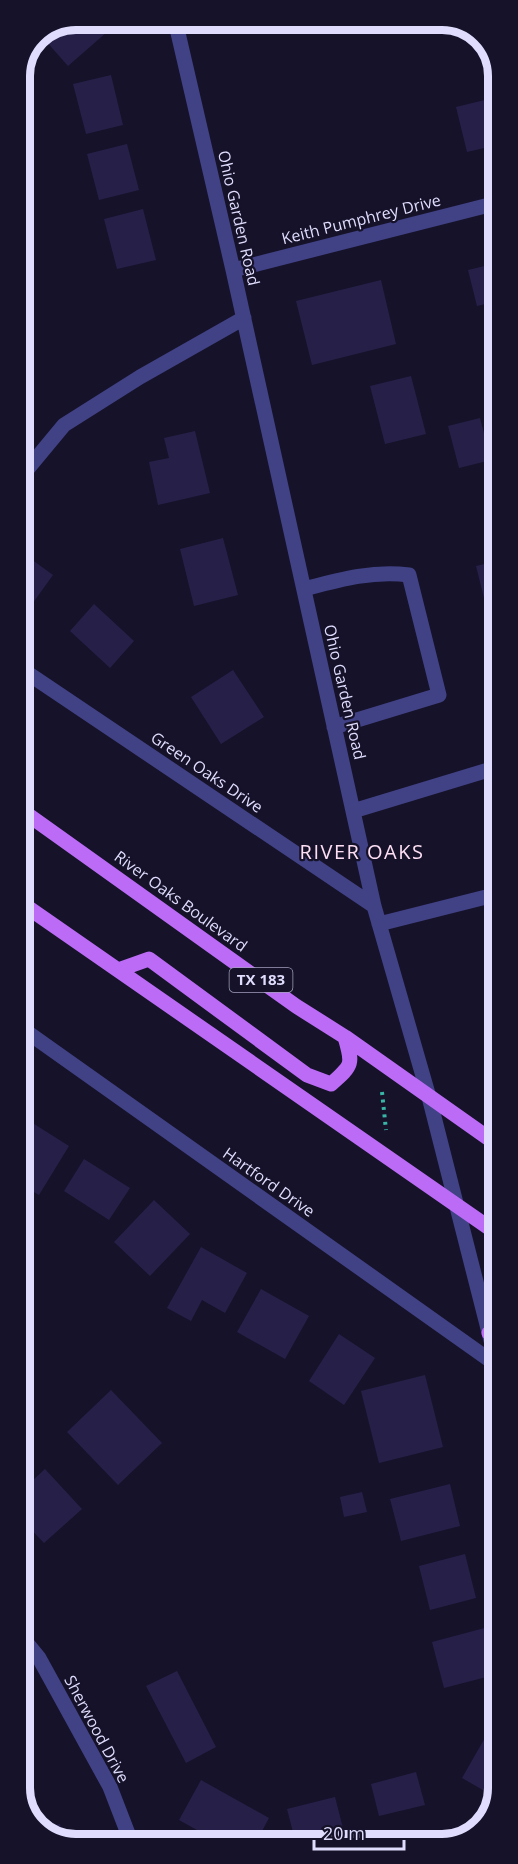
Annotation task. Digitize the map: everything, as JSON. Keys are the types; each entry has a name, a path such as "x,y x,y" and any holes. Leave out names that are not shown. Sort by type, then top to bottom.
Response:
{"main road":[{"name":"River Oaks Boulevard","path":"30,816 488,1138"},
{"path":"30,909 488,1227"},
{"path":"118,970 149,959 307,1075 331,1084 347,1070 351,1057 345,1037"}],"street":[{"name":"Ohio Garden Road","path":"177,30 244,318 374,906 429,1096 456,1205 488,1310"},
{"name":"Keith Pumphrey Drive","path":"233,270 488,204"},
{"path":"30,466 64,425 140,377 244,318"},
{"path":"304,589 345,578 387,572 409,575 439,695 334,727"},
{"name":"Green Oaks Drive","path":"30,675 374,906"},
{"path":"353,811 488,770"},
{"path":"380,924 488,897"},
{"name":"Hartford Drive","path":"30,1034 488,1360"},
{"name":"Sherwood Drive","path":"30,1647 39,1658 110,1787 128,1834"}],"path":[{"path":"382,1092 387,1137"}],"building":[{"path":"105,30 107,32 68,66 46,41 58,33 67,31"},
{"path":"111,75 123,125 86,134 73,84"},
{"path":"488,99 488,147 467,152 456,107"},
{"path":"127,144 139,190 99,200 87,154"},
{"path":"143,209 156,260 117,269 104,219"},
{"path":"488,265 488,303 477,306 468,270"},
{"path":"381,280 396,344 312,365 296,301"},
{"path":"411,376 426,434 385,444 370,386"},
{"path":"480,418 488,449 488,461 459,468 448,426"},
{"path":"195,431 210,493 158,505 149,462 169,458 164,438"},
{"path":"223,538 238,595 194,606 180,549"},
{"path":"30,558 53,575 30,607"},
{"path":"488,563 488,614 476,566"},
{"path":"94,604 134,641 110,668 70,631"},
{"path":"233,670 264,717 221,744 191,697"},
{"path":"30,1121 69,1146 39,1195 30,1190"},
{"path":"84,1159 130,1188 109,1220 64,1191"},
{"path":"154,1200 190,1234 150,1276 114,1242"},
{"path":"201,1247 247,1273 225,1313 202,1300 191,1321 167,1308"},
{"path":"261,1289 309,1316 285,1359 237,1332"},
{"path":"339,1334 375,1358 344,1405 309,1381"},
{"path":"425,1375 443,1447 379,1463 361,1391"},
{"path":"111,1390 162,1443 118,1485 67,1432"},
{"path":"45,1469 82,1509 44,1543 30,1528 30,1483"},
{"path":"450,1484 460,1526 401,1541 390,1499"},
{"path":"362,1492 367,1512 344,1517 340,1497"},
{"path":"465,1554 476,1598 430,1610 419,1566"},
{"path":"488,1627 488,1677 444,1688 432,1642"},
{"path":"177,1671 216,1747 186,1763 146,1686"},
{"path":"486,1736 488,1737 488,1793 462,1778"},
{"path":"416,1772 425,1805 379,1816 371,1784"},
{"path":"201,1780 269,1818 260,1834 204,1834 179,1820"},
{"path":"335,1797 344,1832 293,1834 287,1809"},
{"path":"60,1824 62,1832 58,1831 50,1826"}],"district":[{"name":"RIVER OAKS","path":"362,852"}]}
